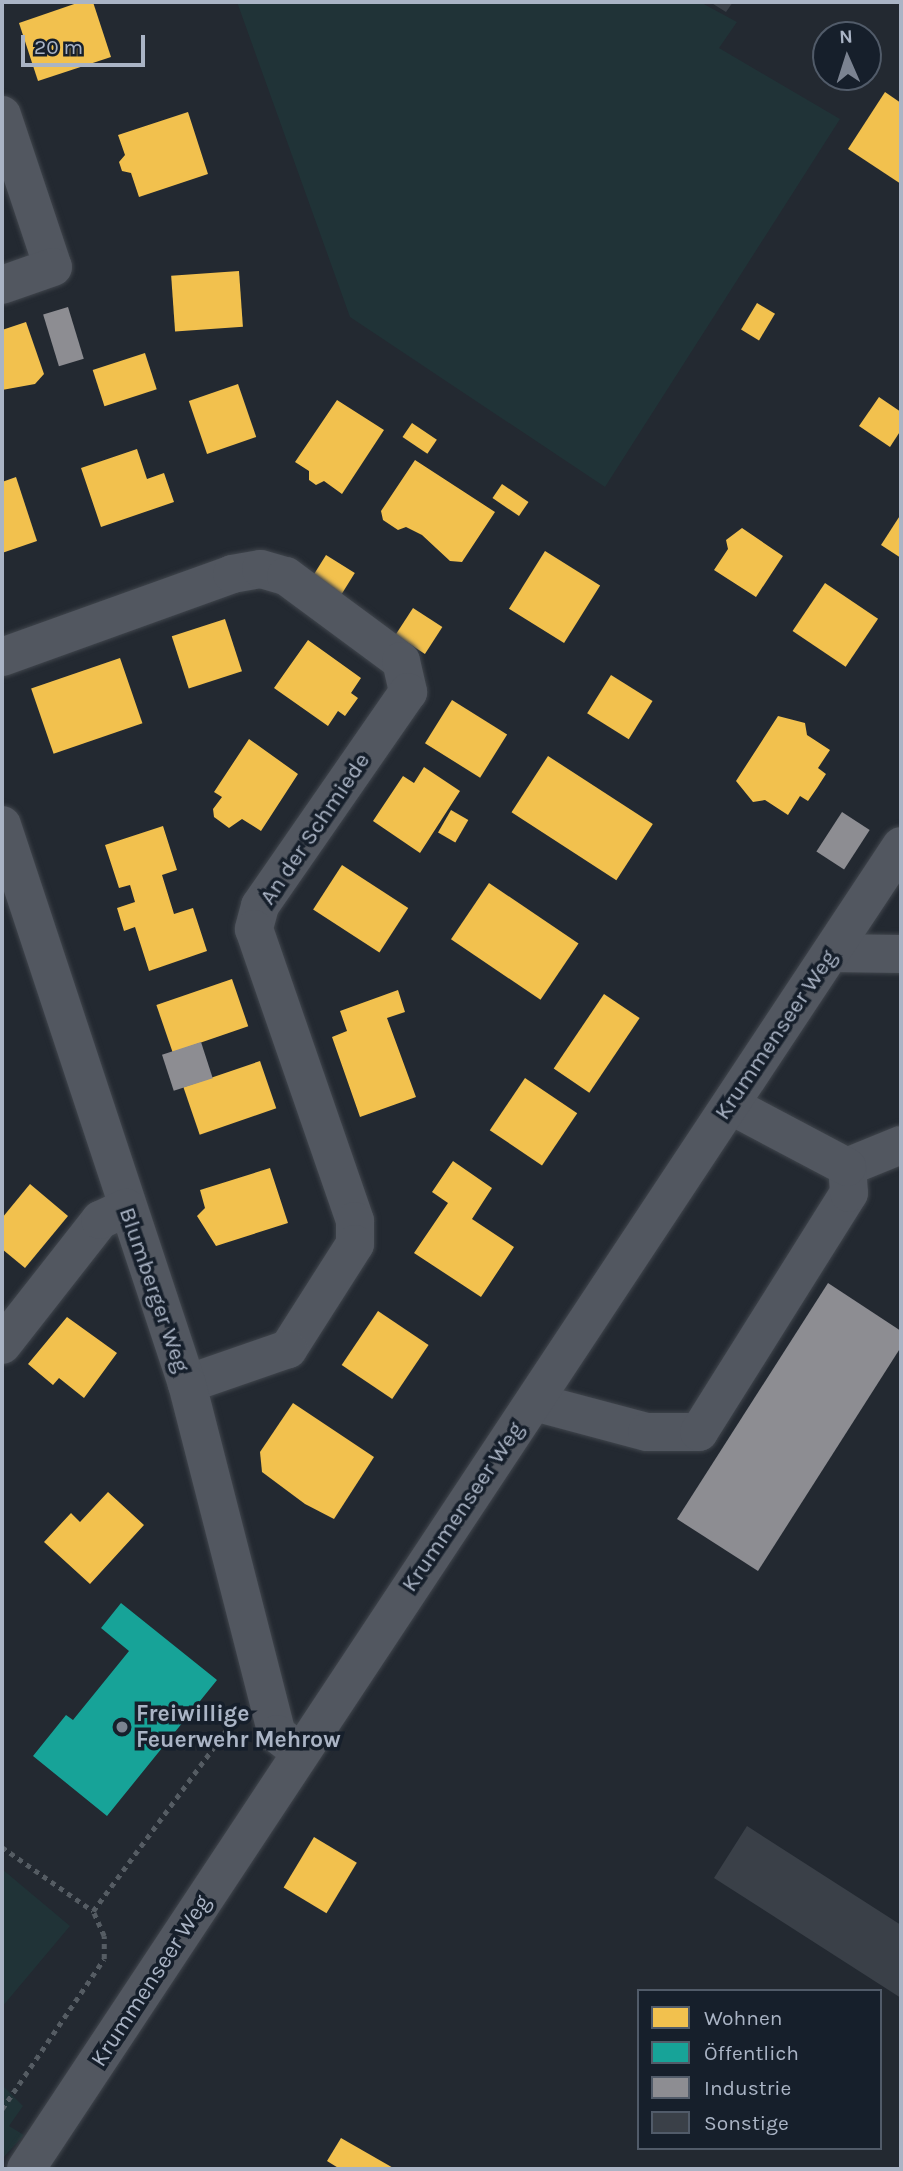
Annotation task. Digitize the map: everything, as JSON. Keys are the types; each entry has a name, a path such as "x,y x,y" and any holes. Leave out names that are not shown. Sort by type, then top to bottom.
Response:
{"street":[{"path":"2,115 53,267 2,285"},
{"name":"An der Schmiede","path":"2,657 232,574 261,569 286,576 401,661 408,692 260,906 254,929 355,1221 355,1244 288,1349 187,1384"},
{"name":"Blumberger Weg","path":"2,825 126,1208 187,1384 277,1734 300,1752"},
{"name":"Krummenseer Weg","path":"33,2167 300,1752 831,953 889,894 901,846"},
{"path":"831,953 901,954"},
{"path":"730,1105 847,1167"},
{"path":"847,1167 901,1145"},
{"path":"534,1402 647,1432 699,1432 849,1193 847,1167"},
{"path":"2,1345 100,1220 126,1208"}],"path":[{"path":"93,1911 263,1681"},
{"path":"2,1847 93,1911 104,1936 104,1959 2,2109"}],"green space":[{"path":"237,2 700,2 737,22 719,48 840,119 605,487 350,317"},
{"path":"2,1869 70,1926 2,2007"},
{"path":"2,2085 23,2106 9,2126 24,2135 2,2159"}],"building: Wohnen":[{"path":"80,2 93,2 111,57 38,81 19,23"},
{"path":"885,92 901,103 901,184 848,149"},
{"path":"188,112 208,174 139,197 131,173 122,171 119,162 125,155 118,135"},
{"path":"239,271 243,327 175,332 171,276"},
{"path":"757,303 775,314 759,340 741,330"},
{"path":"26,322 44,374 35,384 2,390 2,330"},
{"path":"145,353 157,389 104,406 93,370"},
{"path":"238,384 256,437 207,454 189,401"},
{"path":"879,397 901,412 901,430 890,447 859,426"},
{"path":"337,400 384,430 342,494 324,481 316,485 309,480 309,471 295,462"},
{"path":"412,423 437,440 427,454 402,437"},
{"path":"137,449 147,479 164,473 174,502 101,527 81,468"},
{"path":"415,460 495,512 462,562 450,561 422,535 406,527 398,530 383,520 381,511"},
{"path":"16,477 37,541 2,553 2,482"},
{"path":"502,484 529,502 519,516 492,498"},
{"path":"901,514 901,558 881,545"},
{"path":"742,528 783,556 756,597 714,570 728,549 726,540"},
{"path":"545,551 600,585 564,643 509,609"},
{"path":"326,555 355,573 340,597 311,579"},
{"path":"825,583 878,619 846,667 793,631"},
{"path":"413,608 442,627 425,654 396,635"},
{"path":"225,619 242,671 189,689 172,636"},
{"path":"308,640 361,678 351,693 358,698 345,716 338,711 328,726 274,688"},
{"path":"120,658 142,723 54,754 31,689"},
{"path":"611,675 653,701 629,739 587,713"},
{"path":"452,700 507,734 480,778 425,743"},
{"path":"778,716 805,723 807,735 830,750 818,768 826,774 817,788 808,801 800,796 788,815 765,800 753,802 736,781"},
{"path":"249,739 298,774 261,831 242,819 229,828 214,817 213,809 222,797 214,792"},
{"path":"548,756 653,824 616,880 512,812"},
{"path":"424,767 460,791 420,853 373,821 403,776 414,783"},
{"path":"451,810 468,820 455,843 438,833"},
{"path":"163,826 177,870 162,875 174,914 193,908 207,951 149,971 135,927 124,931 117,908 135,902 130,885 119,888 105,845"},
{"path":"342,865 408,908 379,952 313,909"},
{"path":"489,883 579,943 541,1000 451,939"},
{"path":"232,979 248,1026 173,1052 156,1005"},
{"path":"398,990 405,1012 387,1018 416,1097 360,1117 332,1037 347,1031 340,1011"},
{"path":"604,994 640,1018 589,1093 554,1069"},
{"path":"260,1061 276,1108 200,1135 183,1087"},
{"path":"525,1078 577,1113 542,1165 490,1130"},
{"path":"453,1161 492,1188 472,1219 514,1247 481,1297 414,1253 448,1203 432,1192"},
{"path":"270,1168 288,1223 216,1246 197,1216 205,1208 200,1190"},
{"path":"30,1184 68,1216 25,1268 2,1249 2,1218"},
{"path":"378,1311 429,1345 392,1399 342,1365"},
{"path":"67,1317 117,1353 84,1398 59,1378 53,1385 28,1364"},
{"path":"293,1403 374,1457 334,1519 305,1504 262,1472 260,1452"},
{"path":"108,1492 144,1525 90,1584 44,1542 71,1513 80,1522"},
{"path":"314,1837 357,1863 326,1913 284,1888"},
{"path":"341,2138 395,2169 340,2169 327,2161"}],"building: Öffentlich":[{"path":"121,1603 217,1680 107,1816 33,1756 66,1715 73,1720 129,1651 101,1628"}],"building: Industrie":[{"path":"68,307 84,359 59,366 43,315"},
{"path":"842,812 870,830 844,869 816,851"},
{"path":"201,1042 213,1078 174,1091 162,1055"},
{"path":"828,1283 901,1331 901,1347 758,1571 677,1519"}],"building: Sonstige":[{"path":"710,2 733,2 726,12"},
{"path":"747,1826 901,1925 901,1998 714,1878"}],"place":[{"name":"Freiwillige Feuerwehr Mehrow","path":"122,1727"}]}
